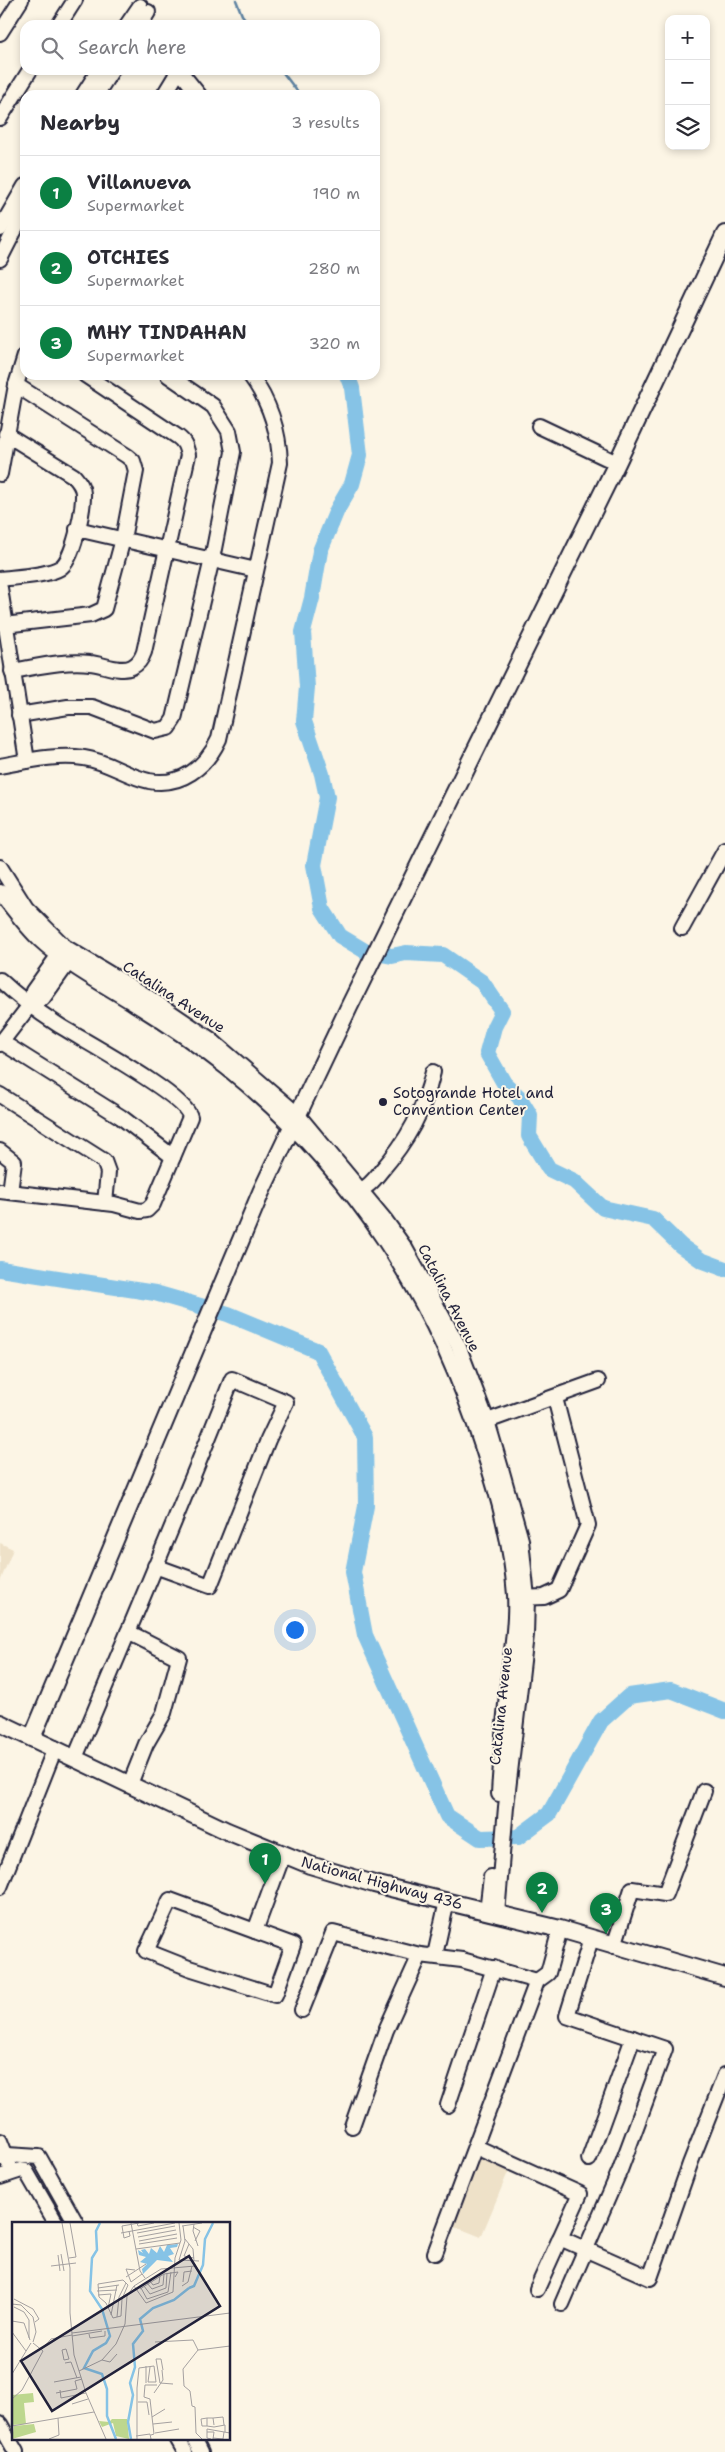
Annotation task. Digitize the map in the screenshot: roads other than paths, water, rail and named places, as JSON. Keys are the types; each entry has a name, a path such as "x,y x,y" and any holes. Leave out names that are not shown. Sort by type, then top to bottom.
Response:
{"main road":[{"path":"32,1738 237,1250 294,1121 617,463 725,234"},
{"name":"National Highway 436","path":"0,1723 283,1855 357,1879 560,1929 725,1977"}],"street":[{"path":"0,33 21,0"},
{"path":"62,20 75,0"},
{"path":"132,20 144,9 141,20"},
{"path":"0,118 27,75"},
{"path":"86,90 96,75"},
{"path":"99,90 109,75"},
{"path":"166,90 174,75"},
{"path":"180,75 194,90"},
{"path":"0,259 20,201"},
{"path":"0,230 15,216"},
{"path":"0,474 6,434 20,372"},
{"path":"12,670 73,662 91,663 122,669 132,668 138,664 144,652 188,455 184,442 92,380"},
{"path":"19,715 81,706 110,713 151,731 159,732 168,728 174,719 212,559 232,461 231,442 226,426 213,406 175,380"},
{"path":"0,766 57,757 86,758 105,763 149,781 174,780 195,771 206,762 219,740 280,463 276,426 268,403 253,380"},
{"path":"4,625 100,612 106,606 123,539 136,471 133,462 16,385"},
{"path":"538,426 617,463"},
{"path":"0,580 60,569 71,555 84,496 81,485 74,476 6,434"},
{"path":"77,529 256,570"},
{"path":"0,588 4,625 27,761"},
{"path":"682,928 725,850"},
{"name":"Catalina Avenue","path":"0,868 26,908 67,954"},
{"name":"Catalina Avenue","path":"0,892 39,938 145,995 210,1039 294,1121 400,1241 422,1276 458,1345 521,1540 521,1598 524,1644 502,1807 492,1913"},
{"path":"67,954 33,991 30,1005 1,1043 121,1117 173,1157"},
{"path":"0,980 57,1025 143,1076 186,1108 189,1122 152,1204 147,1210 140,1211 105,1203 5,1191 14,1162 0,1151"},
{"path":"356,1192 394,1157 411,1132 428,1092 433,1072"},
{"path":"0,1095 104,1161 108,1172 105,1203"},
{"path":"75,1758 155,1566 185,1499 232,1379 286,1402 268,1440 210,1586 155,1566"},
{"path":"482,1423 598,1382"},
{"path":"521,1598 544,1597 559,1590 588,1525 555,1398"},
{"path":"128,1632 179,1658 164,1713 146,1744 130,1784"},
{"path":"0,1887 54,1748"},
{"path":"614,1946 632,1889 665,1894 704,1791"},
{"path":"255,1931 283,1855"},
{"path":"170,1900 255,1931 293,1945 275,1995 189,1968 146,1951 170,1900"},
{"path":"435,1955 447,1901"},
{"path":"435,2253 537,1981 548,1973 560,1929"},
{"path":"302,2010 333,1933 420,1955 435,1955 494,1968 537,1981"},
{"path":"562,2304 620,2170 665,2049 566,2016 591,1939"},
{"path":"352,2126 383,2039 420,1955"},
{"path":"448,2105 494,1968"},
{"path":"590,2159 633,2038"},
{"path":"560,2238 650,2278 690,2164 725,2075"},
{"path":"0,2141 8,2177 21,2170 29,2174 55,2222"},
{"path":"476,2147 580,2194 537,2289"},
{"path":"3,2157 39,2157 75,2222"},
{"path":"0,2424 16,2452"},
{"path":"178,2440 185,2452"},
{"path":"195,2440 201,2452"}],"waterway":[{"path":"236,0 246,20"},
{"path":"285,75 296,90"},
{"path":"349,380 352,388 360,455 352,484 337,510 320,551 312,598 303,632 307,687 304,721 322,774 327,797 314,865 322,908 340,936 365,951 392,956 406,953 443,955 482,982 502,1011 494,1027 487,1053 504,1083 519,1097 530,1115 529,1136 549,1169 574,1181 603,1208 653,1219 681,1246 701,1260 725,1269"},
{"path":"0,1269 155,1293 228,1314 318,1351 365,1437 366,1506 353,1572 365,1635 447,1816 480,1838 518,1837 549,1814 601,1721 629,1696 671,1690 725,1711"}],"place":[{"name":"Sotogrande Hotel and Convention Center","path":"383,1102"},
{"name":"Villanueva","path":"265,1884"},
{"name":"OTCHIES","path":"542,1913"},
{"name":"MHY TINDAHAN","path":"606,1934"}]}
